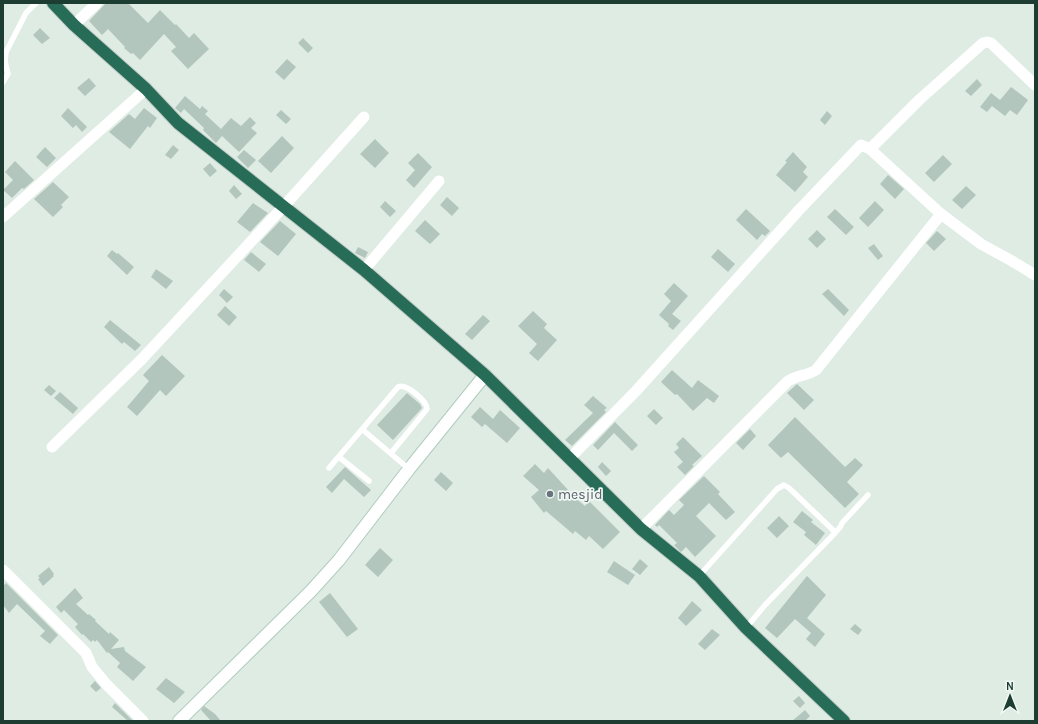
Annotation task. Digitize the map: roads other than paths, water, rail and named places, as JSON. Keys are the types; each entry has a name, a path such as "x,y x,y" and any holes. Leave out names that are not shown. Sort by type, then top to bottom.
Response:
{"highway":[{"path":"53,3 74,25 146,89 178,123 364,270 485,375 641,529 699,576 746,628 844,721"}],"street":[{"path":"74,25 97,3"},
{"path":"870,149 941,80 974,50 987,42 991,43 1035,85"},
{"path":"3,217 146,89"},
{"path":"52,447 142,359 284,206 364,117"},
{"path":"570,458 636,391 799,210 861,145 870,149 941,214 981,244 1035,275"},
{"path":"364,270 439,181"},
{"path":"641,529 787,382 793,378 806,375 816,370 941,214"},
{"path":"179,721 311,591 338,560 485,375"},
{"path":"3,570 86,653 92,667 107,685 143,721"}],"lane":[{"path":"3,82 8,74 5,62 6,52 26,13 36,3"},
{"path":"329,468 400,386 407,387 426,402 427,408 391,453"},
{"path":"363,430 409,469"},
{"path":"339,457 369,481"},
{"path":"699,576 777,489 784,485 832,528 835,534"},
{"path":"746,628 765,605 835,534 868,495"}],"place":[{"name":"mesjid","path":"550,494"}]}
